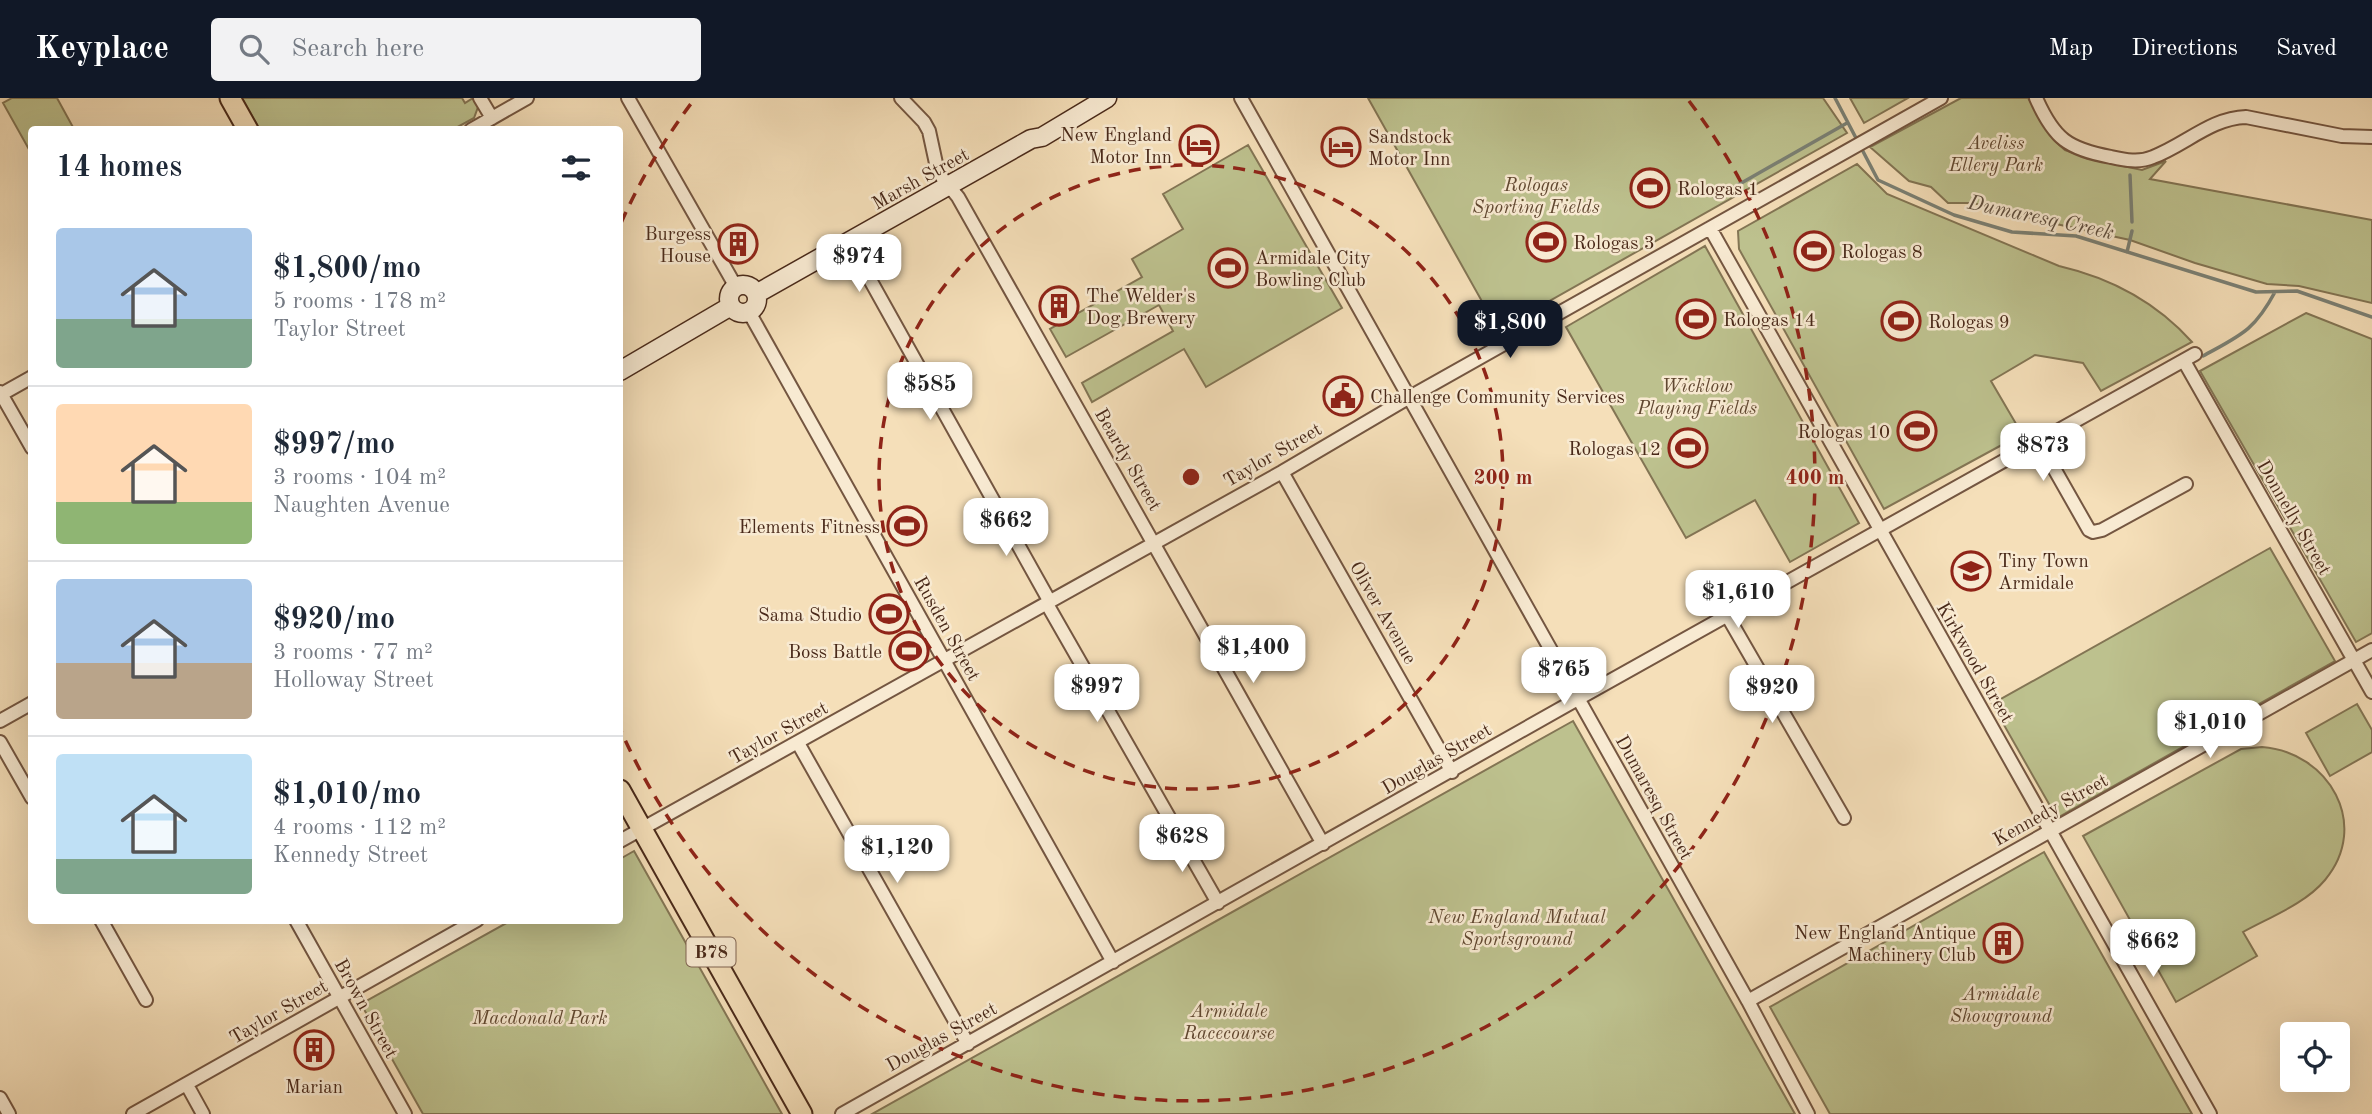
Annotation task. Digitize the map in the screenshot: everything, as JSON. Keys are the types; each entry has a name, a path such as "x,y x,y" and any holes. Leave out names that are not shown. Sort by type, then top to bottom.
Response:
{"main road":[{"path":"230,98 246,126"},
{"name":"Marsh Street","path":"756,294 1031,139 1042,137 1107,98"},
{"path":"623,370 740,309 757,303 756,294 749,286 736,287 730,296 740,309"},
{"name":"B78","path":"623,795 802,1114"}],"street":[{"path":"480,98 492,118"},
{"path":"478,126 527,98"},
{"path":"628,98 736,287"},
{"name":"Beardy Street","path":"901,98 925,122 937,168 958,197 1323,844"},
{"name":"Dumaresq Street","path":"1241,98 1748,1001 1808,1114"},
{"name":"Taylor Street","path":"623,839 1282,472 1409,397 1941,98"},
{"path":"2036,98 2050,124 2065,142 2093,154 2124,160 2150,158 2233,117 2254,118 2343,136 2372,137"},
{"name":"Kirkwood Street","path":"1710,228 2210,1114"},
{"path":"849,242 1048,603 1218,903"},
{"name":"Rusden Street","path":"740,309 944,661 1113,962"},
{"name":"Douglas Street","path":"842,1114 2189,358"},
{"name":"Donnelly Street","path":"2189,358 2372,692"},
{"path":"28,379 0,394 28,441"},
{"path":"2039,442 2089,530 2093,532 2102,530 2186,484"},
{"name":"Oliver Avenue","path":"1282,472 1452,772"},
{"path":"1728,617 1844,818"},
{"name":"Kennedy Street","path":"1748,1001 2372,650"},
{"path":"0,721 28,705"},
{"path":"0,742 28,791"},
{"path":"798,743 968,1044"},
{"path":"103,924 146,1000"},
{"name":"Brown Street","path":"298,924 405,1114"},
{"name":"Taylor Street","path":"133,1114 470,924"},
{"path":"187,1085 203,1114"},
{"path":"0,1098 9,1114"}],"green space":[{"path":"12,98 57,98 72,126 28,126 28,148 3,103"},
{"path":"242,98 462,98 465,103 473,98 478,107 474,118 459,126 258,126"},
{"name":"Rologas Sporting Fields","path":"1368,98 1823,98 1847,133 1498,330"},
{"path":"1850,98 1908,98 1864,123"},
{"name":"Aveliss Ellery Park","path":"1961,98 2028,98 2054,140 2065,150 2094,160 2142,170 2166,161 2150,179 2372,220 2372,303 2299,286 2267,284 2130,240 1973,203 1948,203 1931,187 1909,181 1870,147"},
{"name":"Armidale City Bowling Club","path":"1248,145 1342,308 1206,387 1184,349 1092,402 1082,383 1173,331 1159,305 1066,357 1050,329 1142,277 1132,259 1183,229 1163,194"},
{"name":"Wicklow Playing Fields","path":"1857,164 1887,194 2059,266 2097,277 2132,294 2164,315 2192,342 2101,391 2083,363 2035,355 1991,381 2022,434 1884,509 1739,249 1738,231"},
{"name":"Wicklow Playing Fields","path":"1705,246 1859,523 1790,562 1755,500 1686,538 1566,327"},
{"path":"2306,313 2372,339 2372,633 2356,642 2200,371"},
{"path":"2270,548 2335,661 2057,818 1992,704"},
{"path":"2357,704 2372,730 2372,752 2330,776 2306,733"},
{"path":"1573,721 1795,1114 872,1114"},
{"path":"2262,747 2286,752 2307,762 2324,777 2336,795 2343,815 2344,837 2338,859 2325,880 2308,896 2243,932 2257,956 2176,1002 2083,836 2241,749"},
{"name":"Macdonald Park","path":"634,851 782,1114 423,1114 361,1004 505,924 623,924 623,857"},
{"name":"Armidale Showground","path":"2044,852 2192,1114 1830,1114 1770,1007"}],"waterway":[{"name":"Dumaresq Creek","path":"1835,98 1878,180 1954,215 2012,232 2076,236 2256,292 2297,291 2372,317"},
{"path":"1715,198 1847,123"},
{"path":"2130,175 2132,222"},
{"path":"2127,252 2132,231"},
{"path":"2203,356 2253,324 2275,292"}],"place":[{"name":"New England Motor Inn","path":"1199,145"},
{"name":"Sandstock Motor Inn","path":"1341,147"},
{"name":"Rologas 1","path":"1650,188"},
{"name":"Rologas 3","path":"1546,242"},
{"name":"Burgess House","path":"738,244"},
{"name":"Rologas 8","path":"1814,251"},
{"name":"Armidale City Bowling Club","path":"1228,268"},
{"name":"The Welder's Dog Brewery","path":"1059,306"},
{"name":"Rologas 14","path":"1696,319"},
{"name":"Rologas 9","path":"1901,321"},
{"name":"Challenge Community Services","path":"1343,396"},
{"name":"Rologas 10","path":"1917,431"},
{"name":"Rologas 12","path":"1688,448"},
{"name":"Elements Fitness","path":"907,526"},
{"name":"Tiny Town Armidale","path":"1971,571"},
{"name":"Sama Studio","path":"889,614"},
{"name":"Boss Battle","path":"909,651"},
{"name":"New England Antique Machinery Club","path":"2003,943"},
{"name":"Marian","path":"314,1050"}],"park label":[{"name":"New England Mutual Sportsground","path":"1517,927"},
{"name":"Armidale Racecourse","path":"1229,1021"}]}
